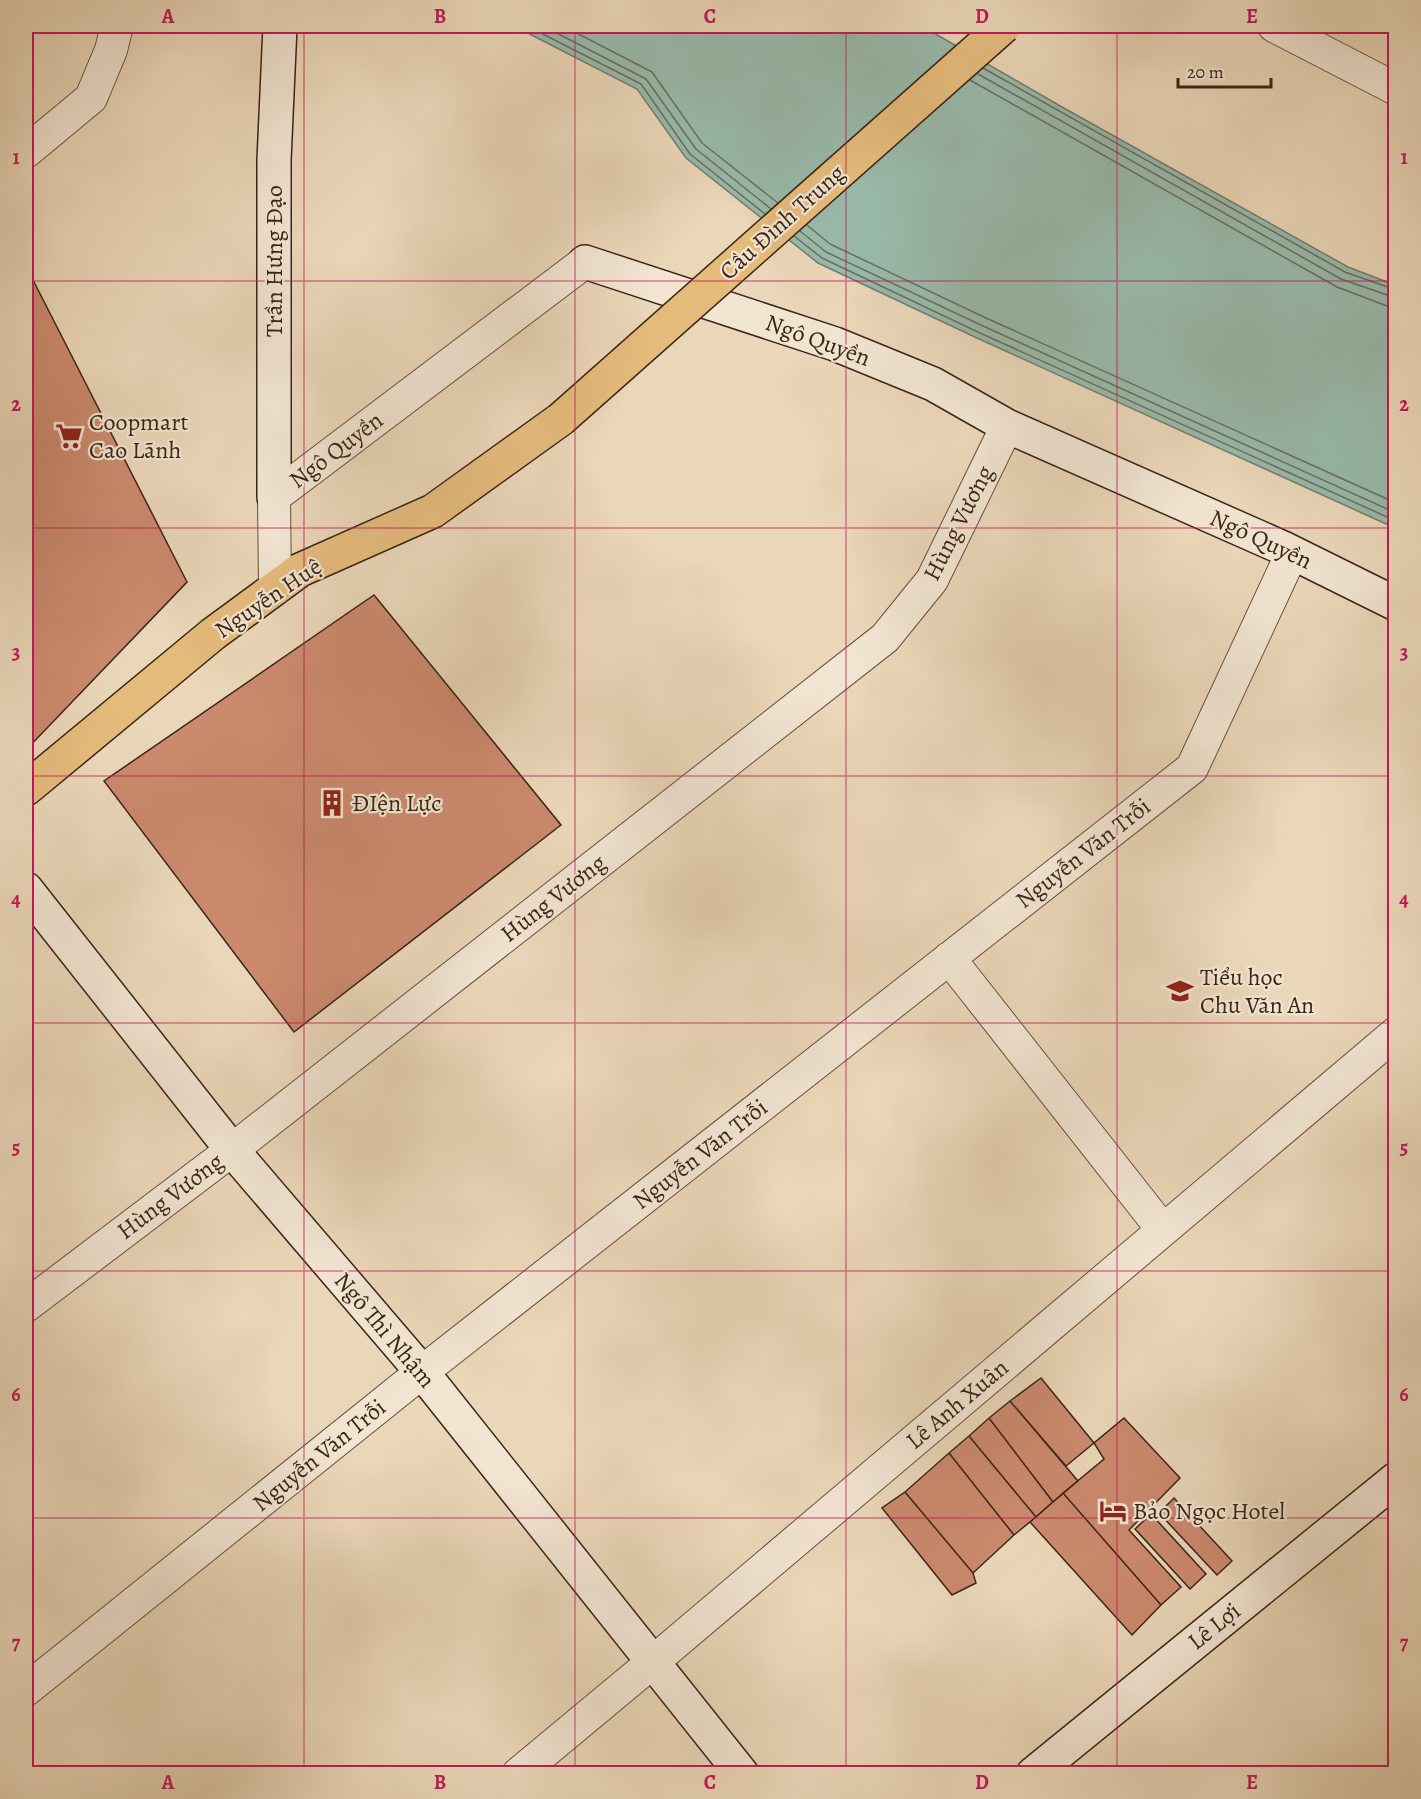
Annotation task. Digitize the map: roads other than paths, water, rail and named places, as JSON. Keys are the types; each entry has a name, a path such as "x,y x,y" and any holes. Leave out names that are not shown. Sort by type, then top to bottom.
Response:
{"highway":[{"name":"Cầu Đình Trung","path":"561,419 1004,26"},
{"name":"Nguyễn Huệ","path":"26,789 213,634 300,570 433,511 561,419"}],"street":[{"path":"26,152 91,98 111,50 117,26"},
{"name":"Trần Hưng Đạo","path":"274,497 274,160 280,26"},
{"path":"1275,26 1395,89"},
{"name":"Ngô Quyền","path":"274,497 585,262 835,344 933,384 1007,426 1292,553 1395,604"},
{"name":"Hùng Vương","path":"26,1306 232,1150 885,638 932,580 1007,426"},
{"path":"274,497 275,589"},
{"name":"Nguyễn Văn Trỗi","path":"26,1690 422,1372 1192,768 1292,553"},
{"name":"Ngô Thì Nhậm","path":"26,889 232,1150 422,1372 742,1773"},
{"path":"949,958 1163,1230"},
{"name":"Lê Anh Xuân","path":"518,1773 654,1661 1395,1033"},
{"name":"Lê Lợi","path":"1033,1773 1395,1479"}],"water":[{"path":"514,26 922,26 1348,267 1395,285 1395,528 818,263 686,158 637,89"}],"place":[{"name":"Coopmart Cao Lãnh","path":"69,436"},
{"name":"ĐIện Lực","path":"332,803"},
{"name":"Tiểu học Chu Văn An","path":"1180,991"},
{"name":"Bảo Ngọc Hotel","path":"1113,1511"}]}
